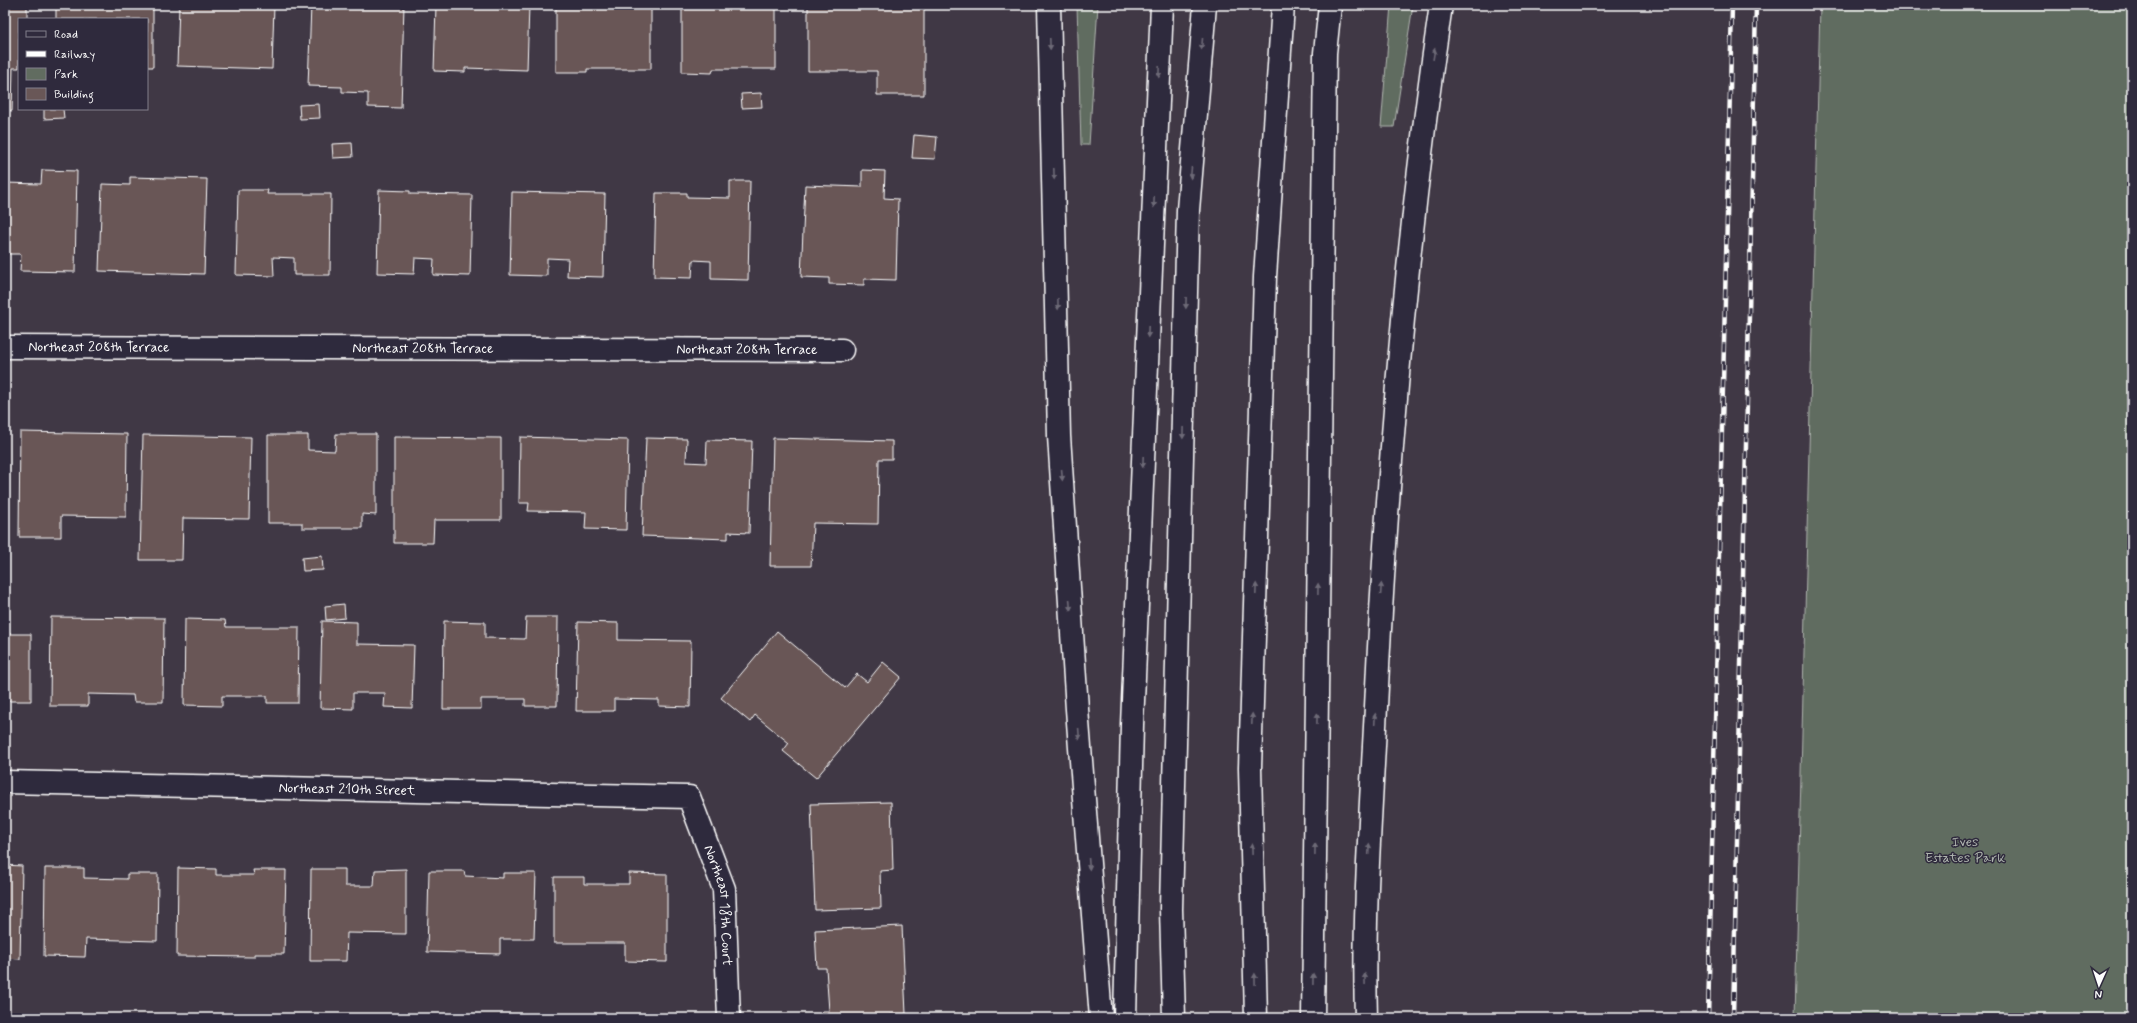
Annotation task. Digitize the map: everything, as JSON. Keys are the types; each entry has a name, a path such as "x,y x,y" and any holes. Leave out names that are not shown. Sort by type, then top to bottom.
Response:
{"main road":[{"path":"1049,5 1059,436 1077,709 1101,1018"},
{"path":"1125,1018 1132,725 1162,5"},
{"path":"1174,1018 1171,909 1188,210 1205,5"},
{"path":"1256,1018 1250,768 1265,277 1283,5"},
{"path":"1313,1018 1325,54 1330,5"},
{"path":"1366,1018 1364,954 1381,602 1390,460 1401,334 1417,190 1428,92 1441,5"},
{"name":"Northeast 208th Terrace","path":"5,347 842,350"},
{"name":"Northeast 210th Street","path":"5,782 689,797"},
{"name":"Northeast 18th Court","path":"689,797 724,889 729,1018"}],"green space":[{"path":"1077,5 1098,5 1089,145 1081,145"},
{"path":"1391,5 1413,5 1394,127 1381,127"},
{"name":"Ives Estates Park","path":"1820,5 2132,5 2132,1018 1795,1018"}],"building":[{"path":"5,5 27,5 27,18 18,18 18,68 13,68 12,111 5,110"},
{"path":"56,5 153,5 153,67 148,67 148,18 56,18"},
{"path":"179,5 274,5 272,69 177,66"},
{"path":"311,5 404,5 401,108 368,107 368,93 342,92 342,87 308,86"},
{"path":"436,5 529,5 527,70 465,68 465,72 434,71"},
{"path":"556,5 651,5 651,69 587,69 587,72 556,72"},
{"path":"682,5 719,5 719,7 776,5 776,69 713,69 712,73 682,72"},
{"path":"808,5 844,5 844,8 864,8 864,5 924,5 924,95 877,95 877,71 808,71"},
{"path":"761,93 762,107 742,108 741,94"},
{"path":"319,104 320,118 300,119 299,105"},
{"path":"44,110 63,110 64,118 44,119"},
{"path":"914,135 937,137 935,159 912,158"},
{"path":"352,143 353,157 333,158 332,144"},
{"path":"42,170 77,171 75,272 20,271 21,254 5,254 5,183 41,184"},
{"path":"862,170 885,171 884,198 898,199 896,280 864,279 864,285 829,284 829,278 801,277 805,185 862,187"},
{"path":"130,177 207,179 204,274 99,271 102,184 130,185"},
{"path":"730,181 750,181 748,280 711,279 711,261 693,260 692,278 654,277 656,193 687,193 687,197 730,198"},
{"path":"238,190 268,190 267,194 331,194 330,275 294,275 294,258 273,257 274,276 236,275"},
{"path":"379,190 410,191 410,194 472,195 470,276 433,275 434,259 415,258 414,274 377,273"},
{"path":"512,192 605,194 603,277 567,276 568,259 547,258 547,276 510,275"},
{"path":"20,432 127,434 126,517 61,516 61,537 19,537"},
{"path":"336,434 376,434 376,515 362,514 362,528 302,528 302,523 268,523 268,435 308,435 308,450 335,451"},
{"path":"143,435 251,437 249,519 183,518 182,560 140,560"},
{"path":"394,437 501,438 501,520 434,520 433,543 394,543"},
{"path":"520,437 628,440 626,530 585,529 586,512 528,511 529,503 519,503"},
{"path":"646,438 687,439 686,462 706,463 707,440 752,441 749,533 728,532 728,539 642,536"},
{"path":"773,438 892,441 892,459 879,459 878,524 813,523 811,566 770,566"},
{"path":"322,556 323,570 303,571 302,558"},
{"path":"344,604 345,618 326,620 325,606"},
{"path":"51,617 164,618 163,702 134,702 133,695 88,694 88,706 50,706"},
{"path":"526,617 558,617 557,706 525,706 525,699 481,699 481,709 443,709 444,621 485,622 485,638 525,639"},
{"path":"185,619 225,620 226,627 299,627 298,703 267,703 267,696 222,696 222,706 184,705"},
{"path":"322,621 357,622 357,644 414,645 412,708 384,707 385,693 353,693 353,709 320,708"},
{"path":"578,622 618,623 618,640 691,641 690,707 659,706 659,700 614,699 614,711 576,711"},
{"path":"777,631 845,688 857,674 867,682 883,662 901,677 816,778 783,751 789,743 755,715 750,722 721,698"},
{"path":"5,634 31,634 31,701 5,701"},
{"path":"891,802 893,870 880,871 881,908 815,910 811,804"},
{"path":"5,865 22,866 20,959 5,958"},
{"path":"45,868 84,868 84,878 127,879 127,874 158,874 157,941 86,939 85,957 44,956"},
{"path":"178,868 216,869 216,875 254,875 253,870 286,870 284,954 254,954 254,957 177,956"},
{"path":"311,869 345,869 345,886 374,886 375,870 406,869 406,934 347,933 346,961 310,961"},
{"path":"429,871 464,871 465,876 503,878 503,873 536,873 534,939 500,939 500,954 427,952"},
{"path":"629,873 667,874 667,962 625,961 625,943 554,943 554,877 584,877 584,884 629,884"},
{"path":"902,926 906,1014 889,1015 889,1018 823,1018 822,1011 829,1011 826,968 817,968 815,930"}],"railway":[{"path":"1708,1018 1732,5"},
{"path":"1733,1018 1756,5"}]}
